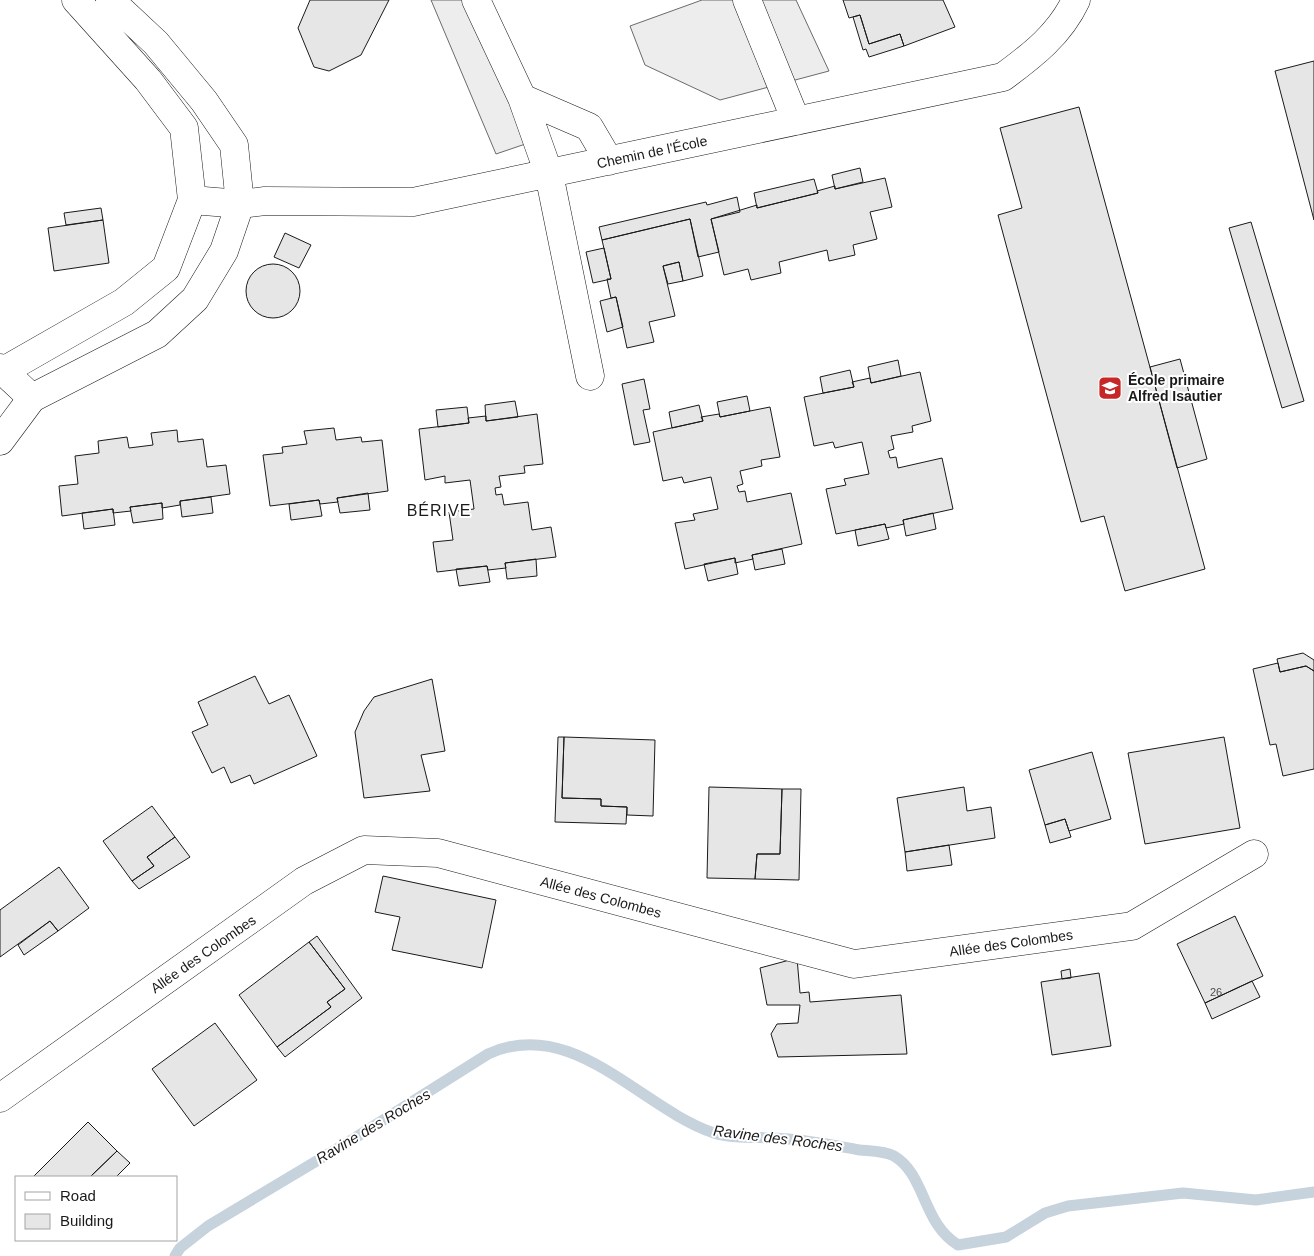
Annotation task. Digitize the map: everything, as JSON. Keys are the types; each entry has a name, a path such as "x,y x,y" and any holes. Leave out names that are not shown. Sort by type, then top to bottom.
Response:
{"street":[{"path":"32,398 1,370 124,302 166,268 192,200 184,128 148,80 76,0"},
{"path":"0,441 32,398 157,334 194,299 224,251 240,204 234,145 204,100 156,43 110,0"},
{"path":"476,0 522,98 549,174 590,376"},
{"path":"747,0 796,121"},
{"name":"Chemin de l'École","path":"192,200 240,204 278,201 413,202 1003,77 1041,49 1072,10 1076,0"},
{"path":"522,98 589,127 609,161"},
{"name":"Allée des Colombes","path":"0,1098 304,881 364,850 438,853 854,964 1132,926 1254,854"}],"shaded area":[{"path":"431,0 487,0 546,137 496,154"},
{"path":"702,0 796,0 829,71 720,100 645,65 630,26"}],"building":[{"path":"310,0 389,0 361,55 329,71 314,67 298,28"},
{"path":"843,0 943,0 955,27 904,46 900,34 869,44 860,15 849,18"},
{"path":"860,15 869,44 900,34 904,46 869,57 866,49 863,50 853,17"},
{"path":"1314,61 1314,220 1275,71"},
{"path":"1079,107 1205,569 1125,591 1104,516 1081,522 998,215 1022,208 1000,128"},
{"path":"860,168 863,182 835,189 832,175"},
{"path":"885,178 892,207 870,212 877,239 853,245 855,255 829,261 827,250 779,262 781,273 751,280 748,269 724,275 711,219 757,205 757,208 818,193 817,191 835,186 835,189"},
{"path":"814,179 818,193 757,208 754,193"},
{"path":"737,197 740,212 711,219 719,252 698,257 690,219 602,240 599,227 706,202 707,205"},
{"path":"101,208 103,220 66,225 64,213"},
{"path":"690,219 703,276 683,281 679,262 663,266 675,316 649,322 654,342 627,348 616,297 611,298 607,279 611,279 602,240"},
{"path":"103,220 109,263 54,271 48,228"},
{"path":"1251,222 1304,401 1282,408 1229,228"},
{"path":"285,233 311,245 299,268 274,257"},
{"path":"604,248 611,279 593,283 586,252"},
{"path":"679,262 683,281 668,284 663,266"},
{"path":"273,264 283,266 292,272 298,281 300,291 298,301 292,310 283,316 273,318 263,316 254,310 248,301 246,291 248,281 254,272 263,266"},
{"path":"616,297 623,327 607,332 600,301"},
{"path":"1180,359 1207,459 1177,468 1150,367"},
{"path":"898,360 901,376 871,383 868,367"},
{"path":"850,370 854,387 823,393 820,377"},
{"path":"920,372 931,421 912,426 913,432 891,436 894,449 888,451 890,458 896,457 898,468 942,458 953,509 903,520 904,524 886,528 885,524 836,534 826,489 846,485 844,479 869,474 862,442 835,448 833,442 814,446 804,397 854,387 852,382 870,378 871,383"},
{"path":"644,379 650,409 643,410 650,442 634,445 622,384"},
{"path":"747,396 750,411 720,417 717,402"},
{"path":"515,401 518,417 486,421 485,405"},
{"path":"699,405 703,421 672,428 669,412"},
{"path":"467,407 469,423 438,427 436,410"},
{"path":"770,407 780,457 761,460 762,466 740,471 743,484 737,486 739,492 745,491 747,502 791,493 802,544 752,555 753,559 735,563 735,558 685,569 675,523 695,520 693,514 718,509 711,477 684,483 682,477 663,481 653,432 703,421 701,417 719,414 720,417"},
{"path":"537,414 543,464 524,466 525,473 499,476 501,487 495,488 496,495 502,494 504,505 528,502 532,530 551,527 556,557 505,563 506,568 488,570 487,566 437,572 433,542 453,540 449,512 474,509 470,480 445,483 445,476 425,480 419,429 469,423 468,418 486,416 486,421"},
{"path":"334,428 336,440 361,437 362,442 382,440 388,491 337,498 338,502 320,504 319,500 270,506 263,455 283,453 282,447 307,444 304,431"},
{"path":"177,430 178,442 203,439 207,467 226,465 230,494 180,501 180,505 162,508 162,503 130,507 131,511 113,513 113,509 62,516 59,486 78,484 75,456 99,453 98,441 127,437 129,448 153,445 151,433"},
{"path":"368,493 370,510 340,513 337,498"},
{"path":"211,497 213,513 182,517 180,501"},
{"path":"319,500 322,516 291,520 289,504"},
{"path":"162,503 163,519 133,523 130,507"},
{"path":"113,509 115,525 84,529 82,513"},
{"path":"933,513 936,529 906,536 903,520"},
{"path":"885,524 889,539 858,546 855,530"},
{"path":"782,549 785,564 755,570 752,555"},
{"path":"735,558 738,574 708,581 704,564"},
{"path":"536,559 537,576 507,579 505,563"},
{"path":"487,566 490,582 459,586 456,569"},
{"path":"1303,653 1314,660 1314,671 1306,666 1280,672 1277,659"},
{"path":"1278,663 1280,672 1306,666 1314,671 1314,769 1283,776 1276,744 1270,745 1253,669"},
{"path":"255,676 269,704 289,695 317,756 254,784 250,775 231,783 224,767 212,773 192,732 208,725 198,702"},
{"path":"432,679 445,751 421,755 430,791 364,798 355,732 364,711 374,697"},
{"path":"558,737 564,737 562,798 601,799 601,806 627,807 626,824 555,822"},
{"path":"564,737 655,740 653,816 627,815 627,807 601,806 601,799 562,798"},
{"path":"1224,737 1240,828 1145,844 1128,753"},
{"path":"1092,752 1111,819 1069,831 1065,819 1045,825 1029,770"},
{"path":"709,787 782,789 780,854 757,854 755,879 707,878"},
{"path":"964,787 967,811 991,807 995,838 905,852 897,798"},
{"path":"782,789 801,789 799,880 755,879 757,854 780,854"},
{"path":"152,806 175,837 147,857 154,866 132,881 103,841"},
{"path":"1065,819 1071,837 1050,843 1045,825"},
{"path":"175,837 190,857 139,889 132,881 154,866 147,857"},
{"path":"949,845 952,865 907,871 905,852"},
{"path":"59,867 89,908 58,931 50,921 0,957 0,910"},
{"path":"383,876 496,900 482,968 392,950 400,917 375,912"},
{"path":"1235,916 1263,976 1205,1003 1177,944"},
{"path":"50,921 58,931 24,955 18,945"},
{"path":"317,936 362,998 285,1057 277,1047 331,1007 327,1002 345,989 309,942"},
{"path":"309,942 345,989 327,1002 331,1007 277,1047 239,995"},
{"path":"797,958 800,993 809,992 810,1002 901,995 907,1054 778,1057 771,1034 777,1024 798,1023 800,1005 767,1005 760,968"},
{"path":"1070,969 1071,978 1062,979 1061,971"},
{"path":"1099,973 1111,1046 1052,1055 1041,982"},
{"path":"1252,981 1260,997 1212,1019 1205,1003"},
{"path":"215,1023 257,1080 194,1126 152,1069"},
{"path":"88,1122 117,1151 91,1176 34,1176"},
{"path":"117,1151 130,1163 117,1176 91,1176"}],"waterway":[{"name":"Ravine des Roches","path":"175,1256 180,1248 208,1226 350,1141 488,1054 519,1045 549,1046 577,1055 605,1070 687,1121 714,1133 742,1137 807,1141 890,1154 904,1164 919,1187 937,1224 946,1236 958,1245 1006,1237 1045,1213 1068,1206 1183,1193 1256,1200 1314,1192"}],"place":[{"name":"École primaire Alfred Isautier","path":"1110,388"}],"district":[{"name":"BÉRIVE","path":"439,510"}]}
